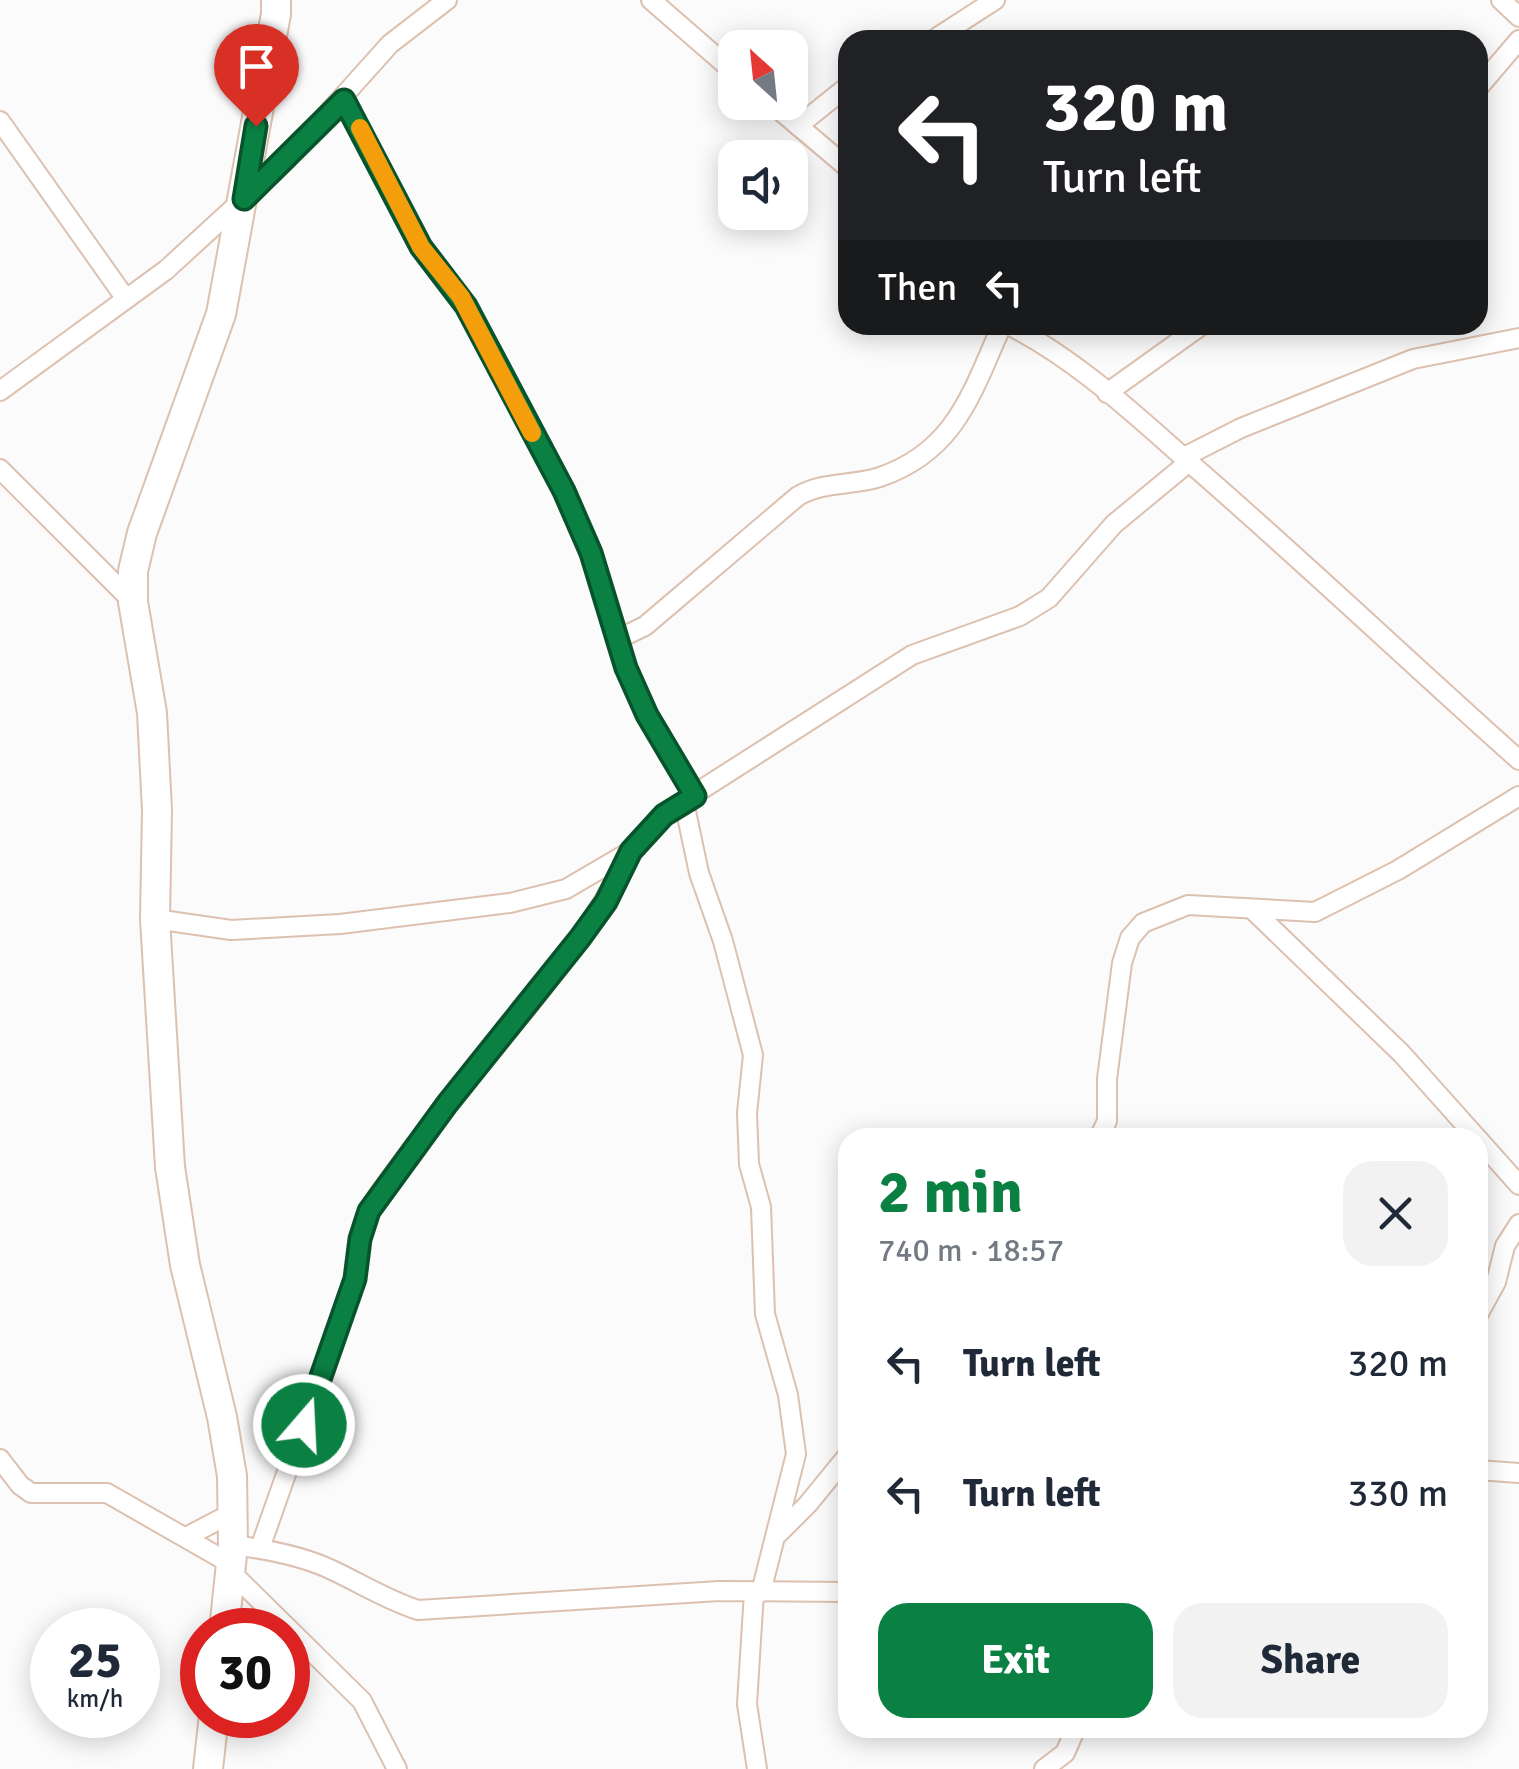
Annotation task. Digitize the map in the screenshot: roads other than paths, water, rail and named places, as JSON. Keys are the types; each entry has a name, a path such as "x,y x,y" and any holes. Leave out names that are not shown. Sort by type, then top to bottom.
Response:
{"street":[{"path":"276,0 221,314 142,533 133,571 132,602 152,714 157,810 156,918 170,1166 185,1265 222,1417 239,1557 362,1701 397,1769"},
{"path":"0,391 126,299 244,199 344,100 390,44 447,0"},
{"path":"651,0 718,58"},
{"path":"949,30 995,0"},
{"path":"1501,0 1519,18"},
{"path":"1488,76 1519,40"},
{"path":"798,126 838,94"},
{"path":"344,100 421,247 466,306 564,491 591,553 616,640 647,715 689,799 691,844 754,1055 747,1113 749,1164 761,1206 765,1314 788,1395 796,1454 777,1535 758,1592 748,1704 756,1769"},
{"path":"791,120 838,160"},
{"path":"0,121 126,299"},
{"path":"616,640 644,626 798,496 828,483 876,478 905,467 940,443 963,414 1000,335"},
{"path":"1027,335 1107,393 1187,460 1519,760"},
{"path":"1107,393 1188,335"},
{"path":"229,1608 239,1557 355,1279 360,1239 369,1211 447,1104 580,938 606,902 631,851 664,815 912,655 1020,616 1049,598 1114,524 1187,460 1240,428 1413,359 1519,338"},
{"path":"0,469 132,602"},
{"path":"1104,1128 1108,1120 1107,1079 1122,963 1130,938 1143,923 1188,905 1315,912 1343,900 1519,796"},
{"path":"156,918 250,929 340,924 510,902 566,888 631,851"},
{"path":"1252,909 1402,1054 1468,1128"},
{"path":"1488,1151 1519,1186"},
{"path":"1488,1297 1505,1246 1519,1224"},
{"path":"0,1459 31,1493 106,1493 186,1537 239,1557 330,1568 389,1601 418,1610 758,1592 838,1592"},
{"path":"777,1535 838,1466"},
{"path":"1488,1471 1519,1474"},
{"path":"186,1537 232,1513"},
{"path":"208,1769 211,1738"},
{"path":"1044,1769 1065,1753 1072,1738"}]}
